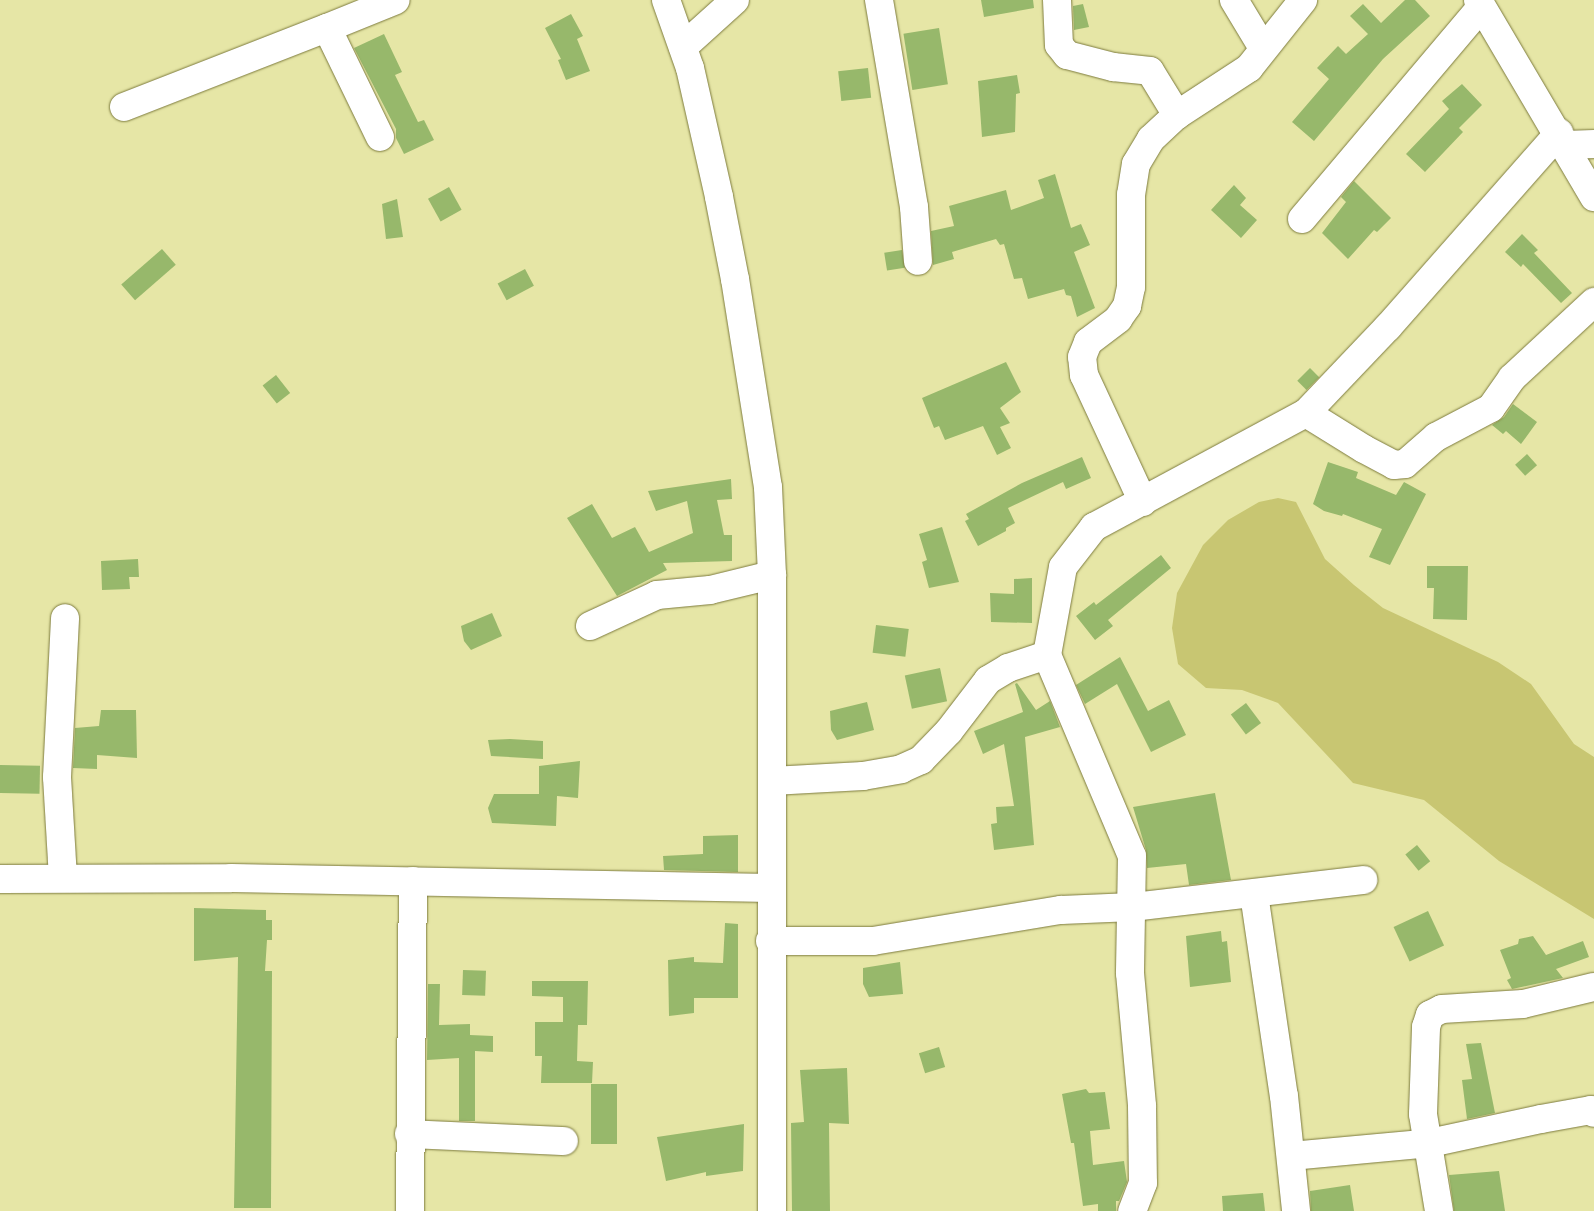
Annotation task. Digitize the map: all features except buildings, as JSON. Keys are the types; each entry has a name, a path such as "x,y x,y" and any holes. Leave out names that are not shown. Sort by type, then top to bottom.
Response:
{"main road":[{"path":"124,107 396,0"},
{"path":"666,0 683,48 736,279 768,487 772,575 770,940 772,1211"},
{"path":"683,48 735,0"},
{"path":"879,0 914,207 918,261"},
{"path":"1057,0 1059,45 1067,55 1113,67 1150,71 1177,115"},
{"path":"1234,0 1264,48"},
{"path":"1143,502 1084,375 1082,357 1088,342 1118,319 1127,306 1131,287 1131,194 1136,164 1151,140 1177,115 1249,68 1303,0"},
{"path":"1302,219 1480,3 1562,139 1594,197"},
{"path":"327,28 380,137"},
{"path":"1562,139 1594,144"},
{"path":"1132,1211 1143,1183 1142,1106 1130,973 1133,907 1132,856 1047,655 1063,567 1076,546 1094,527 1306,413 1562,139"},
{"path":"1306,413 1364,449 1394,464 1405,464 1436,437 1491,408 1512,378 1594,302"},
{"path":"590,626 657,596 710,590 772,575"},
{"path":"63,878 57,777 65,618"},
{"path":"772,781 862,776 901,769 921,760 949,731 988,680 1022,662 1047,655"},
{"path":"0,879 413,881 771,888"},
{"path":"770,940 873,941 1070,908 1133,907 1363,880"},
{"path":"410,1211 409,1134 413,881"},
{"path":"1254,894 1291,1156 1296,1211"},
{"path":"1439,1211 1430,1143 1423,1114 1426,1027 1430,1015 1442,1009 1524,1004 1594,987"},
{"path":"1291,1156 1430,1143 1541,1119 1591,1110 1594,1113"},
{"path":"409,1134 564,1141"}],"shaded area":[{"path":"1278,498 1296,502 1325,559 1354,585 1383,608 1498,662 1531,684 1574,744 1594,757 1594,919 1499,861 1424,800 1353,783 1278,703 1242,690 1206,688 1178,664 1172,628 1177,593 1203,545 1228,520 1259,502"}]}
